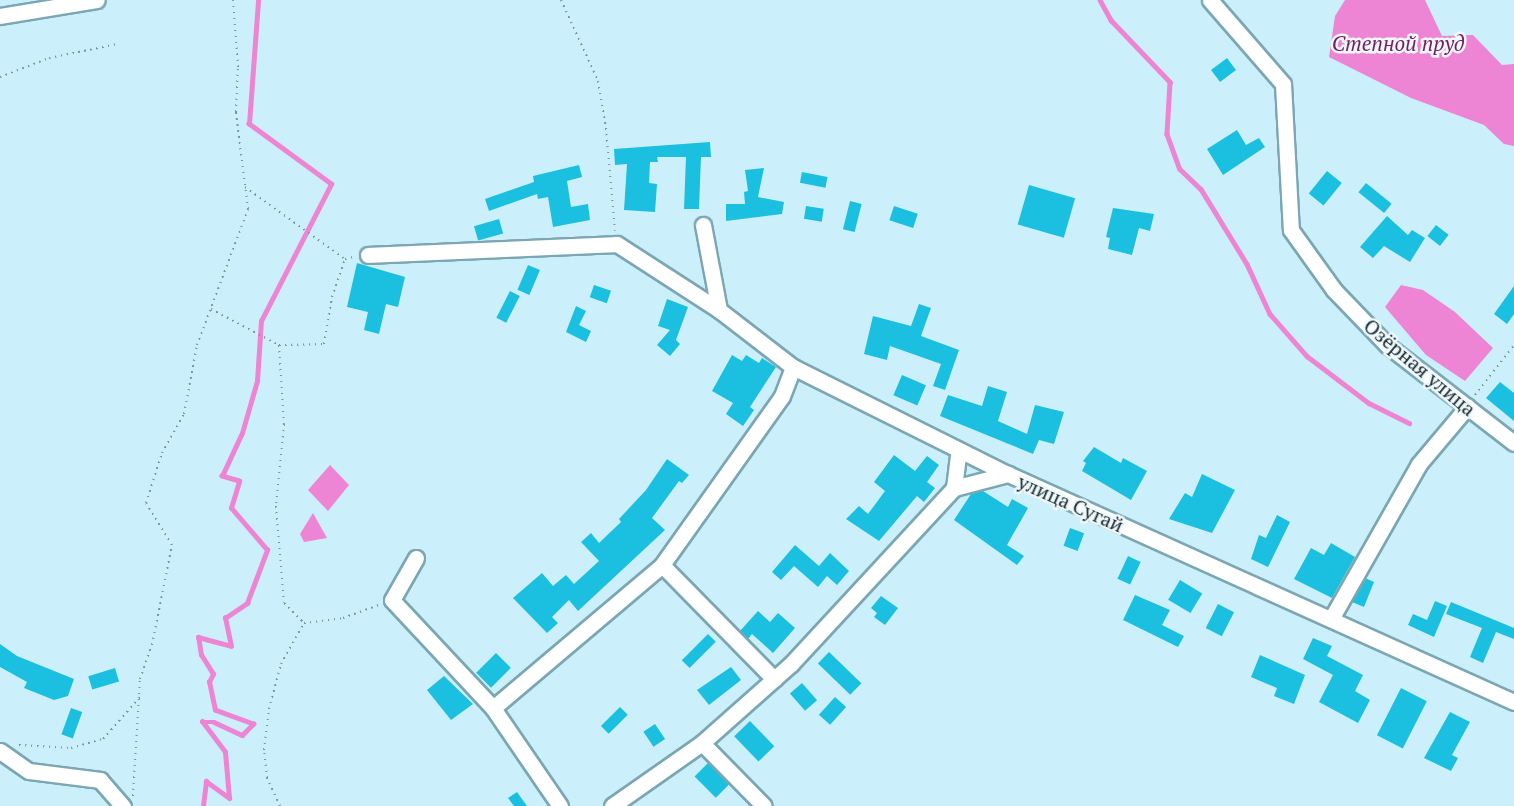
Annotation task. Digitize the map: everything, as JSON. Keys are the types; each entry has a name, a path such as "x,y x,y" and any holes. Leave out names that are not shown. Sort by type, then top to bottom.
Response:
{"street":[{"path":"0,16 97,0"},
{"name":"Озёрная улица","path":"1210,0 1283,84 1291,230 1334,290 1387,345 1514,443"},
{"path":"703,225 719,310"},
{"path":"368,255 617,244 719,310 793,367 1008,474"},
{"path":"493,708 662,565 782,396 793,367"},
{"path":"1331,619 1419,464 1467,407"},
{"path":"612,806 702,743 774,679 954,488 959,450"},
{"name":"улица Сугай","path":"954,488 1008,474 1514,702"},
{"path":"416,558 392,600 493,708 560,806"},
{"path":"662,565 774,679"},
{"path":"702,743 764,806"},
{"path":"5,749 29,771 100,780 123,806"}],"path":[{"path":"133,806 140,679 152,645 172,545 146,502 162,453 184,414 197,345 248,209 236,112 238,67 232,0"},
{"path":"561,0 598,81 617,244"},
{"path":"0,76 49,58 118,44"},
{"path":"245,187 345,259 368,255"},
{"path":"211,309 254,329 279,345 324,344 332,297 345,259"},
{"path":"279,345 284,386 276,506 280,574 284,603 304,623"},
{"path":"1467,407 1514,345"},
{"path":"304,623 343,618 392,600"},
{"path":"280,806 267,778 264,750 269,709 281,664 304,623"},
{"path":"5,749 71,748 103,739 140,697"}],"water":[{"name":"Степной пруд","path":"1345,0 1425,0 1442,36 1473,35 1502,65 1514,64 1514,146 1504,144 1484,125 1411,98 1329,57 1335,16"},
{"path":"1401,285 1423,290 1455,312 1493,348 1465,381 1426,355 1385,307"},
{"path":"330,465 349,485 328,511 308,490"},
{"path":"313,513 327,538 304,542 300,534"}],"building":[{"path":"1227,58 1236,70 1220,82 1211,70"},
{"path":"1237,130 1246,145 1259,138 1265,147 1223,175 1207,149"},
{"path":"710,142 711,157 701,157 699,209 684,209 686,157 657,157 658,162 650,162 649,183 657,184 655,212 624,210 627,164 615,165 614,149"},
{"path":"579,165 582,177 567,181 571,207 588,204 590,220 553,227 548,197 538,199 537,194 489,211 485,199 534,182 533,176"},
{"path":"764,168 758,197 784,202 782,214 726,221 726,204 745,204 744,192 748,191 745,170"},
{"path":"1327,171 1342,183 1324,205 1309,194"},
{"path":"802,172 828,177 825,188 800,183"},
{"path":"1366,183 1392,204 1384,213 1358,192"},
{"path":"1029,185 1075,198 1064,238 1018,224"},
{"path":"850,201 862,204 855,232 843,229"},
{"path":"806,206 824,209 822,222 804,219"},
{"path":"894,206 918,214 913,228 889,220"},
{"path":"1113,208 1154,214 1150,231 1139,228 1132,255 1108,249 1110,238 1106,237"},
{"path":"1387,216 1408,235 1412,230 1425,238 1410,262 1384,246 1373,258 1360,247"},
{"path":"499,219 503,233 478,241 474,226"},
{"path":"1436,225 1449,235 1440,246 1427,236"},
{"path":"357,263 405,277 398,307 386,304 379,334 364,330 368,312 347,307"},
{"path":"528,265 540,270 529,295 517,290"},
{"path":"594,285 611,291 607,303 590,297"},
{"path":"1514,286 1514,314 1507,324 1494,314"},
{"path":"510,291 520,296 506,323 496,318"},
{"path":"667,299 688,307 676,340 680,344 670,356 657,345 670,330 658,326"},
{"path":"919,304 931,308 921,336 959,350 945,390 933,386 941,364 890,346 887,360 864,354 873,316 911,326"},
{"path":"576,306 586,311 579,325 591,331 586,342 566,332"},
{"path":"732,355 742,361 746,355 759,363 762,358 776,367 750,407 754,410 743,426 726,414 733,403 712,391"},
{"path":"902,375 926,385 917,405 893,395"},
{"path":"1500,382 1514,393 1514,421 1486,398"},
{"path":"988,386 1007,392 998,421 1027,434 1035,405 1064,412 1054,444 1039,440 1033,454 940,416 948,395 982,406"},
{"path":"1094,447 1121,463 1123,458 1147,471 1131,500 1082,471 1086,463 1083,461"},
{"path":"894,455 915,471 927,456 939,465 927,482 935,488 924,502 917,496 879,541 846,519 859,506 868,514 885,491 874,482"},
{"path":"667,459 689,475 682,483 679,481 652,518 665,530 578,611 569,600 552,617 558,623 547,633 513,598 542,573 553,586 566,575 574,584 599,561 581,542 591,533 599,543 621,522 619,519 646,490"},
{"path":"1202,474 1235,490 1212,533 1169,519 1185,493 1192,497"},
{"path":"983,491 1008,507 1012,499 1028,508 1007,545 1024,556 1017,565 954,520 971,494"},
{"path":"1277,515 1290,522 1268,567 1251,559 1259,535 1266,538"},
{"path":"1070,528 1084,533 1078,551 1064,546"},
{"path":"1331,543 1355,557 1332,598 1294,579 1311,548 1324,555"},
{"path":"795,545 819,566 830,553 849,571 837,585 827,576 818,587 794,566 781,580 772,572"},
{"path":"1128,556 1141,562 1130,585 1117,579"},
{"path":"1365,578 1374,582 1364,607 1352,602"},
{"path":"1180,580 1202,593 1190,613 1168,600"},
{"path":"1135,595 1170,610 1162,625 1184,636 1178,647 1123,620"},
{"path":"881,596 898,608 885,625 874,617 877,613 871,608"},
{"path":"1435,601 1447,606 1434,637 1408,625 1413,614 1427,620"},
{"path":"1451,602 1514,628 1514,639 1496,632 1483,663 1470,657 1482,628 1446,614"},
{"path":"1218,604 1234,612 1222,636 1206,628"},
{"path":"758,611 770,622 778,613 795,628 773,653 752,634 748,639 740,631"},
{"path":"708,634 716,642 690,668 682,660"},
{"path":"1313,638 1332,646 1327,656 1363,675 1355,691 1370,700 1358,723 1319,702 1333,675 1303,659"},
{"path":"0,644 17,656 74,679 68,696 54,700 24,688 27,682 0,667"},
{"path":"829,652 861,683 850,695 818,664"},
{"path":"496,653 511,668 491,688 476,673"},
{"path":"1260,655 1305,675 1294,704 1274,696 1277,688 1251,677"},
{"path":"731,667 741,680 709,705 697,690"},
{"path":"115,668 119,681 92,690 88,676"},
{"path":"444,676 473,704 451,720 427,690"},
{"path":"802,683 817,700 805,711 790,693"},
{"path":"1401,688 1427,701 1403,748 1377,735"},
{"path":"835,697 846,707 830,725 819,715"},
{"path":"620,707 628,715 609,734 601,726"},
{"path":"71,708 82,712 73,738 61,734"},
{"path":"1450,712 1470,722 1452,755 1458,758 1451,771 1424,758"},
{"path":"750,721 774,746 758,761 734,736"},
{"path":"655,724 665,739 653,747 643,732"},
{"path":"708,763 729,784 716,798 695,776"},
{"path":"517,792 527,806 514,806 508,798"}],"waterway":[{"path":"203,806 206,781 229,798 225,752 202,722 214,722 242,735 253,724 215,710 209,682 213,674 201,655 198,637 231,646 225,618 247,603 267,550 231,508 239,481 222,476 242,433 257,381 261,321 331,184 249,124 258,0"},
{"path":"1100,0 1111,20 1170,82 1167,134 1180,169 1201,189 1247,264 1270,314 1307,356 1369,403 1409,423"}]}
